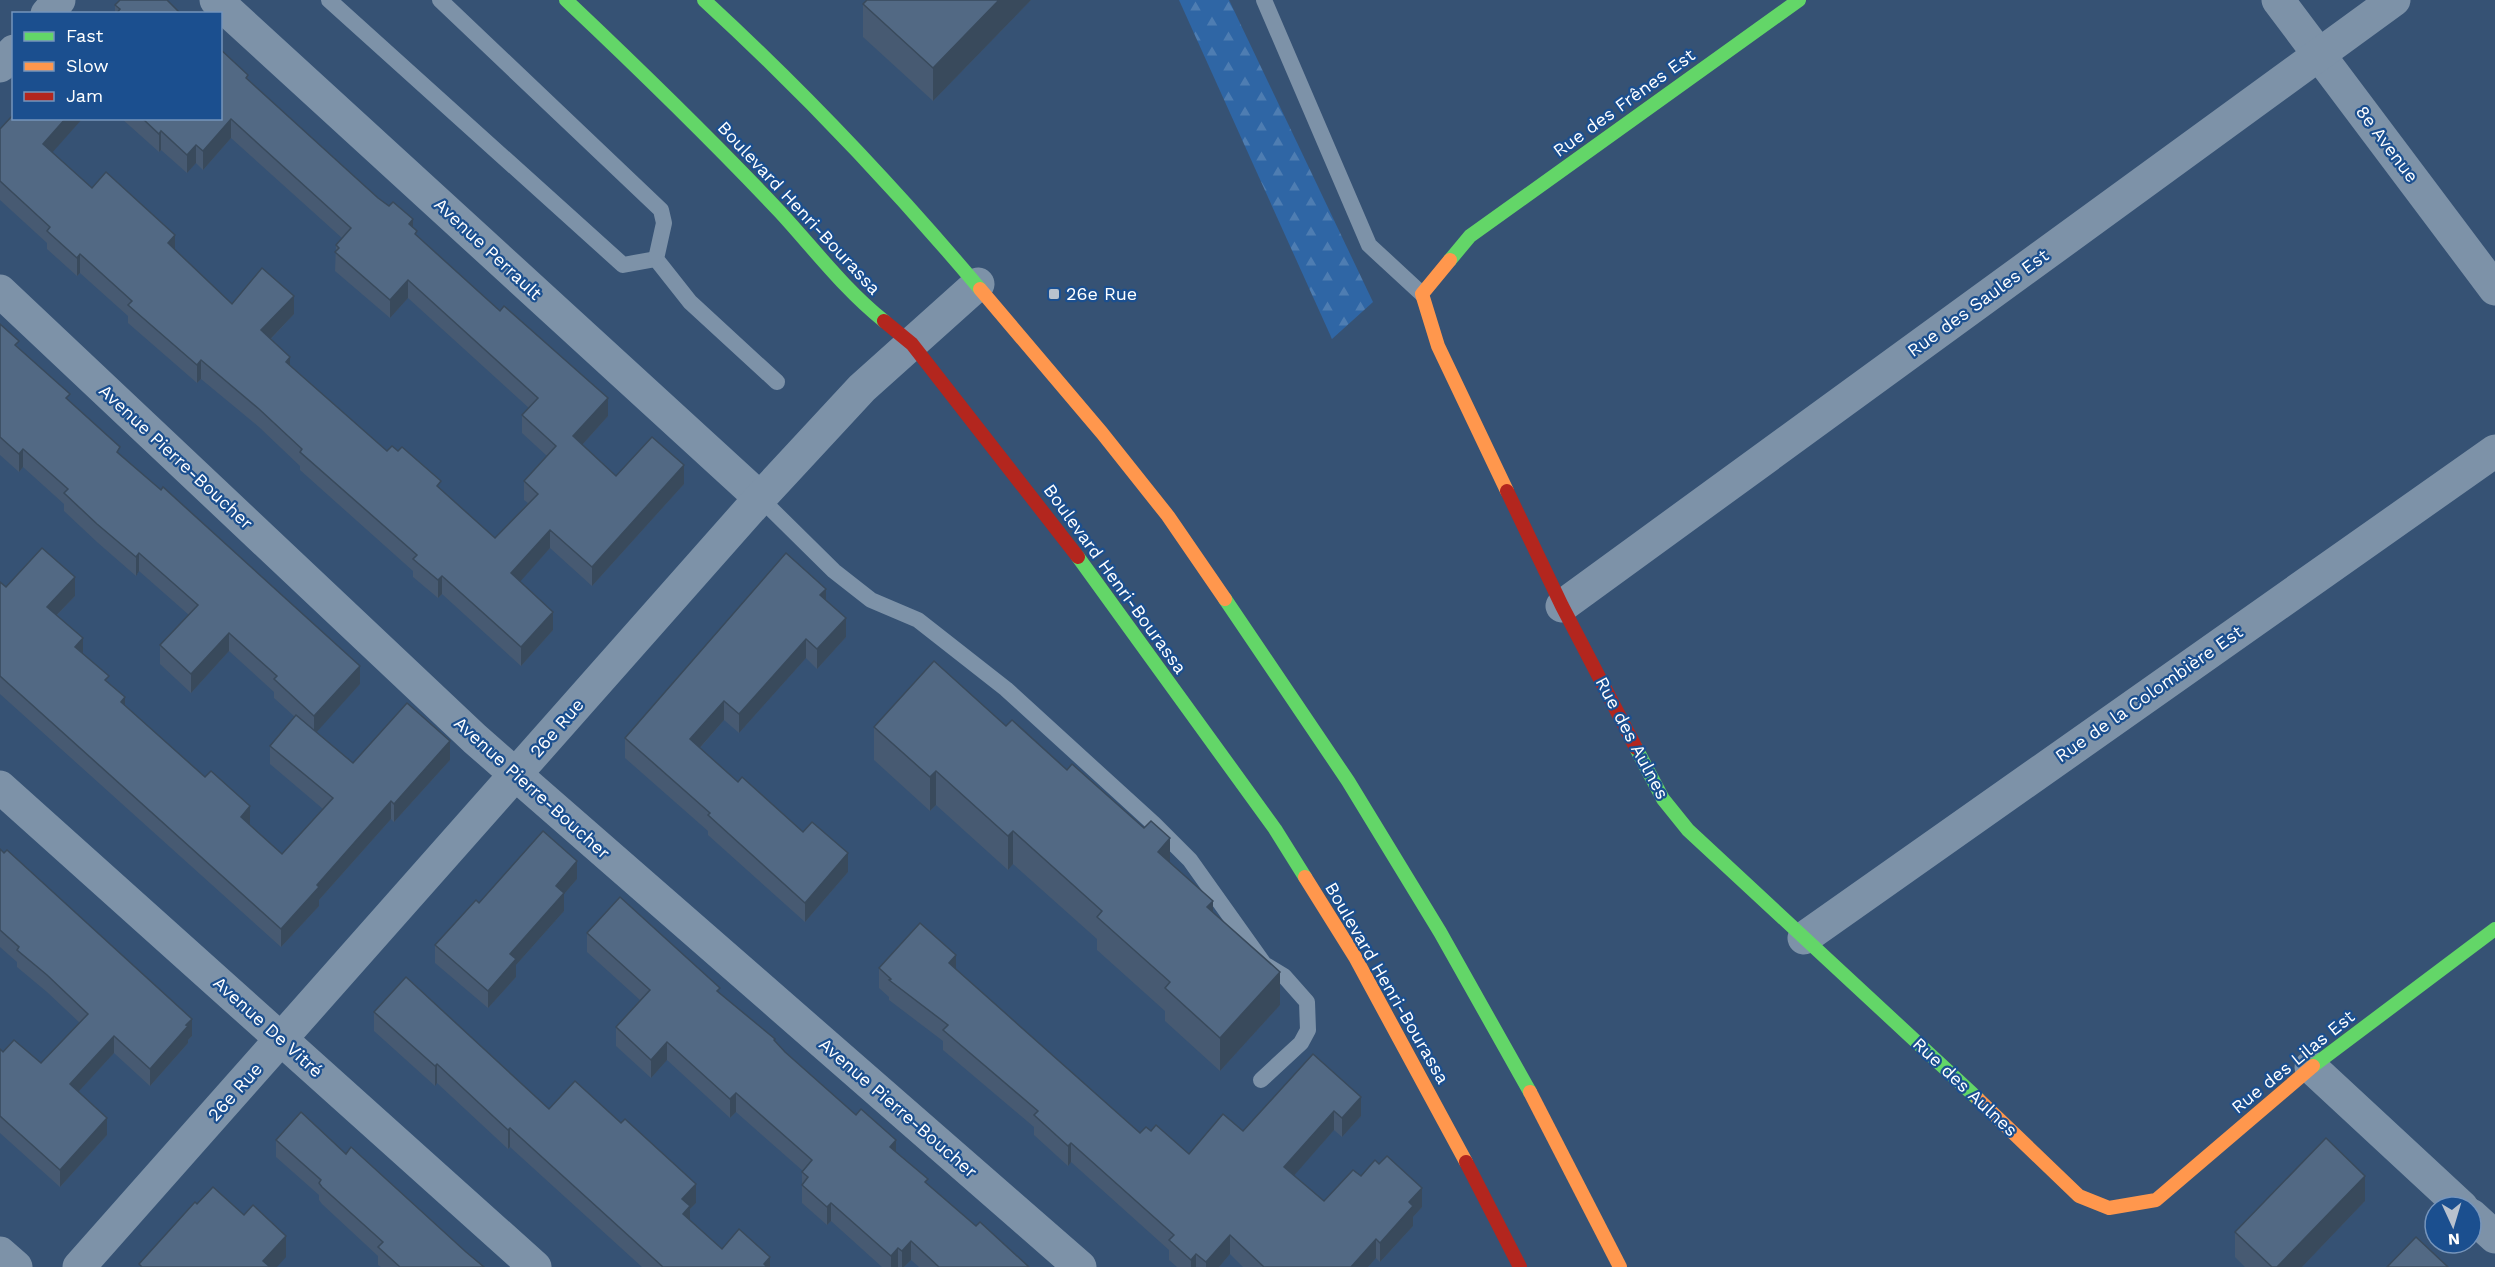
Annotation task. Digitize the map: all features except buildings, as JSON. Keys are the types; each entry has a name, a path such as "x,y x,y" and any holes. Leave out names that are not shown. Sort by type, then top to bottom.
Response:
{"main road":[{"name":"Boulevard Henri-Bourassa","path":"566,0 675,103 781,213 864,305 912,345 1095,579 1275,829 1355,957 1443,1117 1520,1267"},
{"path":"704,0 786,76 865,159 978,285 1168,516 1348,782 1440,932 1517,1068 1620,1267"},
{"name":"Rue des Frênes Est","path":"1422,294 1470,236 1799,0"},
{"name":"Rue des Aulnes","path":"1422,294 1438,346 1562,606 1663,799 1688,830 2049,1165 2079,1196 2109,1208"},
{"name":"Rue des Lilas Est","path":"2109,1208 2156,1200 2311,1067 2495,929"}],"street":[{"path":"49,12 59,0"},
{"name":"Avenue Perrault","path":"216,0 760,498"},
{"name":"8e Avenue","path":"2278,0 2495,289"},
{"name":"Rue des Saules Est","path":"1562,606 2394,0"},
{"path":"0,66 12,53"},
{"name":"26e Rue","path":"80,1267 760,498 862,388 978,285"},
{"name":"Avenue Pierre-Boucher","path":"0,291 475,739 1080,1267"},
{"name":"Rue de la Colombière Est","path":"1804,938 2495,451"},
{"name":"Avenue De Vitré","path":"0,787 535,1267"},
{"path":"2311,1067 2449,1195"},
{"path":"2483,1226 2495,1237"},
{"path":"0,1253 15,1267"}],"lane":[{"path":"329,0 623,265 656,259"},
{"path":"440,0 661,210 664,223 656,259"},
{"path":"1264,0 1369,245 1422,294"},
{"path":"656,259 690,302 777,382"},
{"path":"760,498 834,570 871,600 918,620 1006,689 1190,860 1264,964 1284,976 1307,1002 1308,1030 1301,1043 1261,1080"}],"green space":[{"path":"1179,0 1229,0 1373,302 1332,339"}],"traffic: fast":[{"path":"566,0 728,158 843,283 884,321"},
{"path":"704,0 846,140 980,289"},
{"path":"1450,260 1470,236 1799,0"},
{"path":"1078,557 1275,829 1305,877"},
{"path":"1225,599 1348,781 1440,932 1530,1092"},
{"path":"1636,748 1663,799 1688,830 1978,1099"},
{"path":"2313,1066 2495,929"}],"traffic: slow":[{"path":"1450,260 1422,294 1438,346 1507,491"},
{"path":"980,289 1102,433 1168,516 1225,599"},
{"path":"1305,877 1355,957 1466,1162"},
{"path":"1978,1099 2079,1196 2109,1208 2156,1200 2313,1066"},
{"path":"1530,1092 1620,1267"}],"traffic: jam":[{"path":"884,321 912,344 1078,557"},
{"path":"1507,491 1562,606 1636,748"},
{"path":"1466,1162 1520,1267"}],"place":[{"name":"26e Rue","path":"1054,294"}]}
